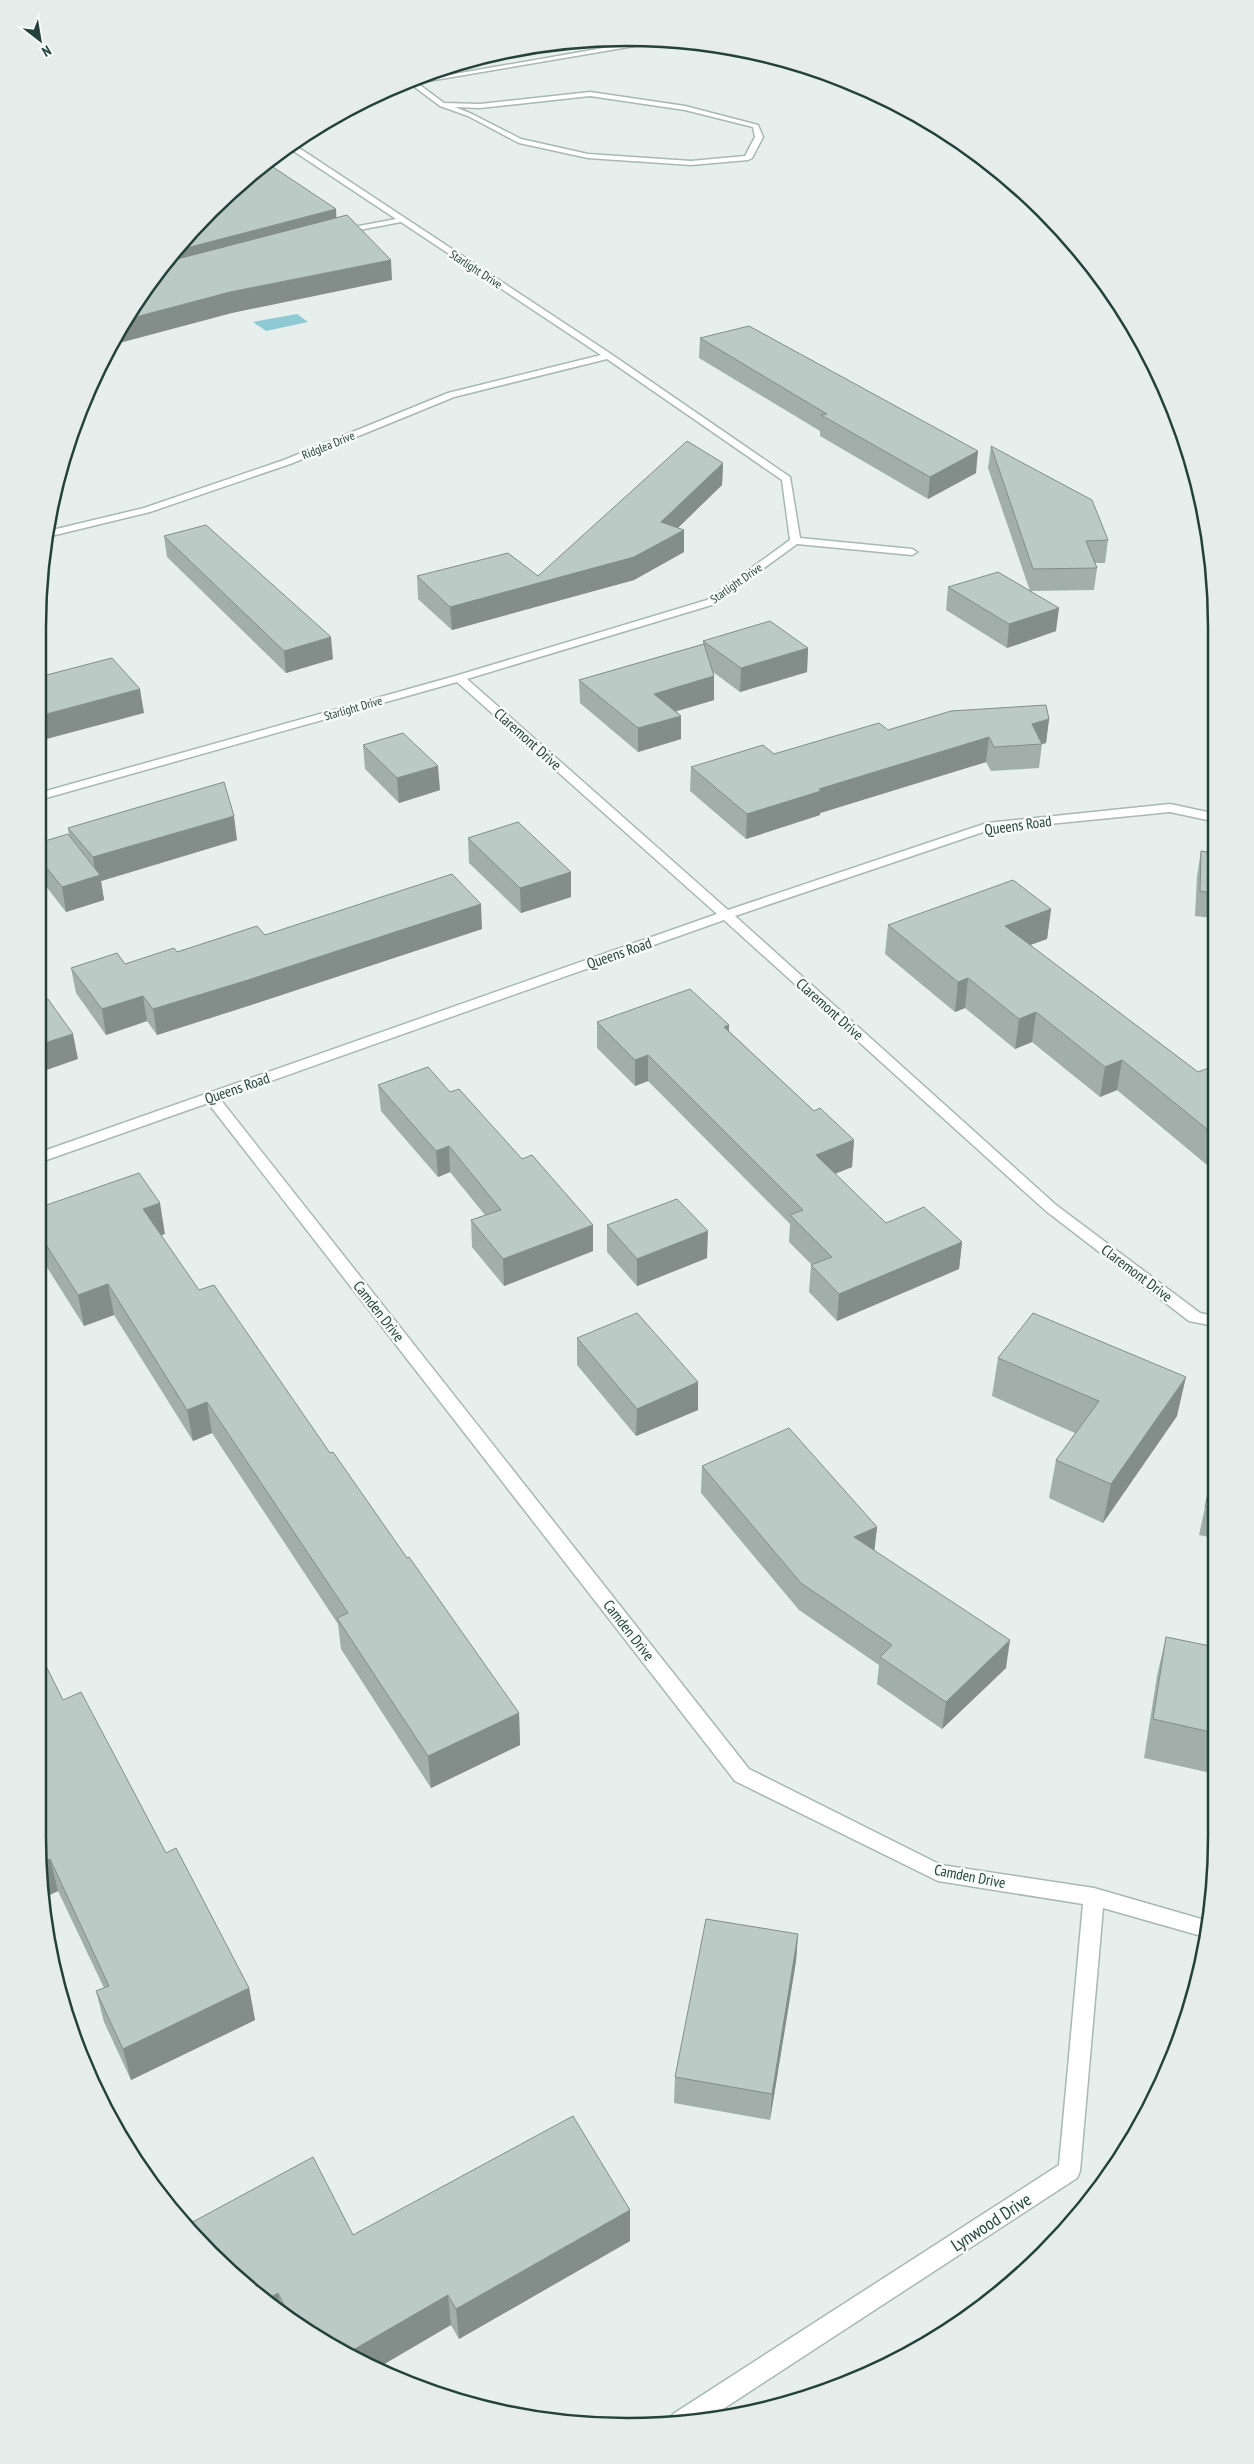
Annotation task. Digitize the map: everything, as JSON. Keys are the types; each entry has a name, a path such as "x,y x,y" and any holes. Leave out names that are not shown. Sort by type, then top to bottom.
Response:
{"street":[{"path":"439,78 625,46"},
{"path":"417,86 442,105 470,115 519,141 588,156 691,163 748,158 759,137 756,126 685,108 590,94 480,106 442,105"},
{"name":"Starlight Drive","path":"46,795 459,678 711,602 795,541 787,479 608,356 296,150"},
{"path":"331,234 402,220"},
{"name":"Ridglea Drive","path":"54,533 147,510 287,462 450,395 608,356"},
{"path":"795,541 912,552"},
{"name":"Claremont Drive","path":"459,678 726,915 1051,1208 1195,1317 1208,1320"},
{"name":"Queens Road","path":"46,1155 726,915 988,827 1170,808 1208,816"},
{"name":"Camden Drive","path":"211,1097 742,1775 938,1873 1094,1897 1201,1927"},
{"name":"Lynwood Drive","path":"693,2414 1069,2171 1094,1897"}],"water":[{"path":"297,314 308,322 266,331 253,322"}],"building":[{"path":"272,167 336,209 187,248 216,216"},
{"path":"347,215 391,260 230,292 136,317 178,259"},
{"path":"749,326 978,451 930,477 821,415 827,414 700,338"},
{"path":"687,441 723,463 661,522 684,530 634,557 450,607 417,576 508,553 538,576"},
{"path":"991,446 1092,500 1108,540 1086,541 1097,568 1033,569"},
{"path":"206,525 331,637 284,651 164,536"},
{"path":"998,572 1059,608 1009,624 948,587"},
{"path":"770,621 808,648 741,668 703,641"},
{"path":"704,644 714,676 654,694 681,716 638,728 579,680"},
{"path":"112,658 140,689 46,714 46,675"},
{"path":"1046,705 1049,719 1032,724 1042,744 994,747 989,737 819,789 821,791 747,814 691,767 763,745 774,754 879,723 888,730 951,711"},
{"path":"403,733 438,766 397,778 363,745"},
{"path":"224,782 234,816 93,857 68,828"},
{"path":"518,822 571,872 520,888 468,838"},
{"path":"68,834 100,875 62,887 46,867 46,841"},
{"path":"1201,851 1208,852 1208,892 1200,891"},
{"path":"452,874 481,904 153,1009 143,996 102,1009 71,968 117,953 125,964 174,948 177,952 257,926 265,935"},
{"path":"1013,880 1051,909 1005,926 1198,1072 1208,1068 1208,1130 1122,1060 1105,1067 1036,1012 1019,1019 968,978 958,982 888,925"},
{"path":"690,989 729,1025 724,1027 814,1111 820,1108 854,1140 816,1155 886,1223 924,1207 962,1242 839,1294 811,1265 832,1257 790,1215 803,1210 648,1055 635,1060 597,1022"},
{"path":"48,999 73,1034 46,1042 46,1000"},
{"path":"428,1067 450,1092 459,1089 522,1159 532,1155 593,1225 503,1259 471,1220 501,1210 449,1146 436,1151 378,1085"},
{"path":"139,1173 160,1203 143,1209 199,1290 214,1285 330,1453 333,1452 519,1713 428,1756 337,1618 348,1613 207,1402 187,1410 108,1284 78,1295 46,1245 46,1205"},
{"path":"677,1199 708,1231 637,1259 607,1225"},
{"path":"637,1313 698,1382 637,1409 577,1338"},
{"path":"1033,1313 1186,1377 1111,1484 1056,1460 1099,1401 998,1358"},
{"path":"789,1428 877,1527 854,1537 1010,1640 946,1702 880,1657 892,1645 801,1583 702,1466"},
{"path":"1208,1494 1208,1508 1205,1507"},
{"path":"1166,1637 1208,1646 1208,1731 1153,1719"},
{"path":"46,1666 63,1700 81,1692 166,1853 176,1848 249,1988 123,2049 96,1991 109,1986 50,1859 47,1860"},
{"path":"706,1919 798,1934 772,2094 675,2077"},
{"path":"573,2116 630,2210 456,2309 448,2295 354,2349 285,2306 278,2293 272,2297 216,2248 192,2222 313,2157 353,2235"}]}
